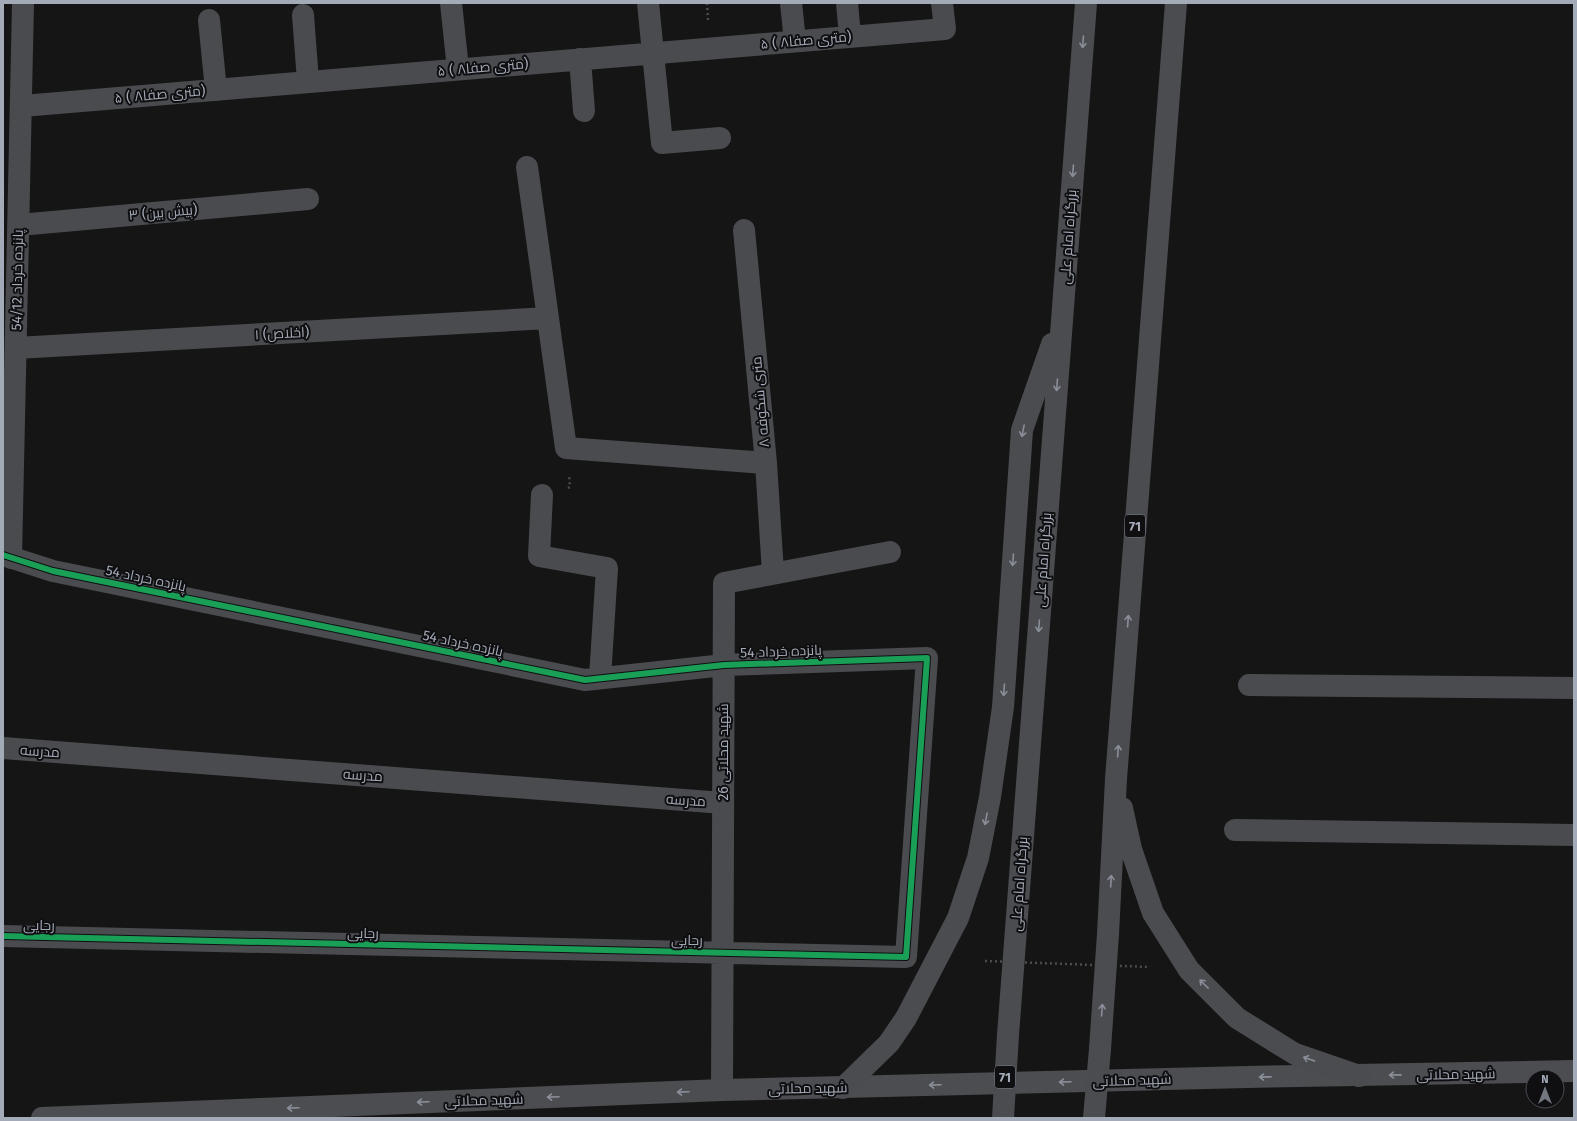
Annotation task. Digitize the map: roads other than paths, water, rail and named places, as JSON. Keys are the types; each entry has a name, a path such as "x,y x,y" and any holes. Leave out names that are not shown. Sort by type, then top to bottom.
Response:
{"highway":[{"name":"بزرگراه امام علی","path":"1003,1118 1086,3"},
{"name":"71","path":"1094,1118 1108,934 1116,779 1176,3"},
{"path":"843,1088 889,1043 906,1018 958,918 978,858 990,797 1003,707 1022,430 1062,314"},
{"path":"1116,779 1131,849 1153,913 1189,970 1237,1018 1295,1054 1359,1076"}],"main road":[{"name":"شهید محلاتی","path":"42,1118 722,1090 1247,1077 1574,1071"}],"street":[{"name":"پانزده خرداد 54/12","path":"7,556 16,348 24,3"},
{"path":"451,3 458,69"},
{"path":"648,3 662,143 720,138"},
{"path":"791,3 795,41"},
{"path":"847,3 850,36"},
{"name":"۵ ( ۸متری صفا)","path":"22,106 945,28 942,3"},
{"path":"303,15 308,81"},
{"path":"209,20 216,90"},
{"path":"580,59 584,111"},
{"path":"527,167 566,448 766,463"},
{"name":"۳ (پیش بین)","path":"19,225 308,199"},
{"name":"۸ متری شکوفه","path":"744,230 766,463 773,573"},
{"name":"۱ (اخلاص)","path":"16,348 548,318"},
{"path":"542,495 539,556 607,568 600,678"},
{"name":"شهید محلاتی 26","path":"722,1090 724,583 890,552"},
{"name":"پانزده خرداد 54","path":"7,556 54,571 585,680 724,665 926,658"},
{"name":"رجایی","path":"3,936 906,957 926,658"},
{"path":"1249,685 1574,688"},
{"name":"مدرسه","path":"3,748 723,803"},
{"path":"1235,830 1574,835"}]}
